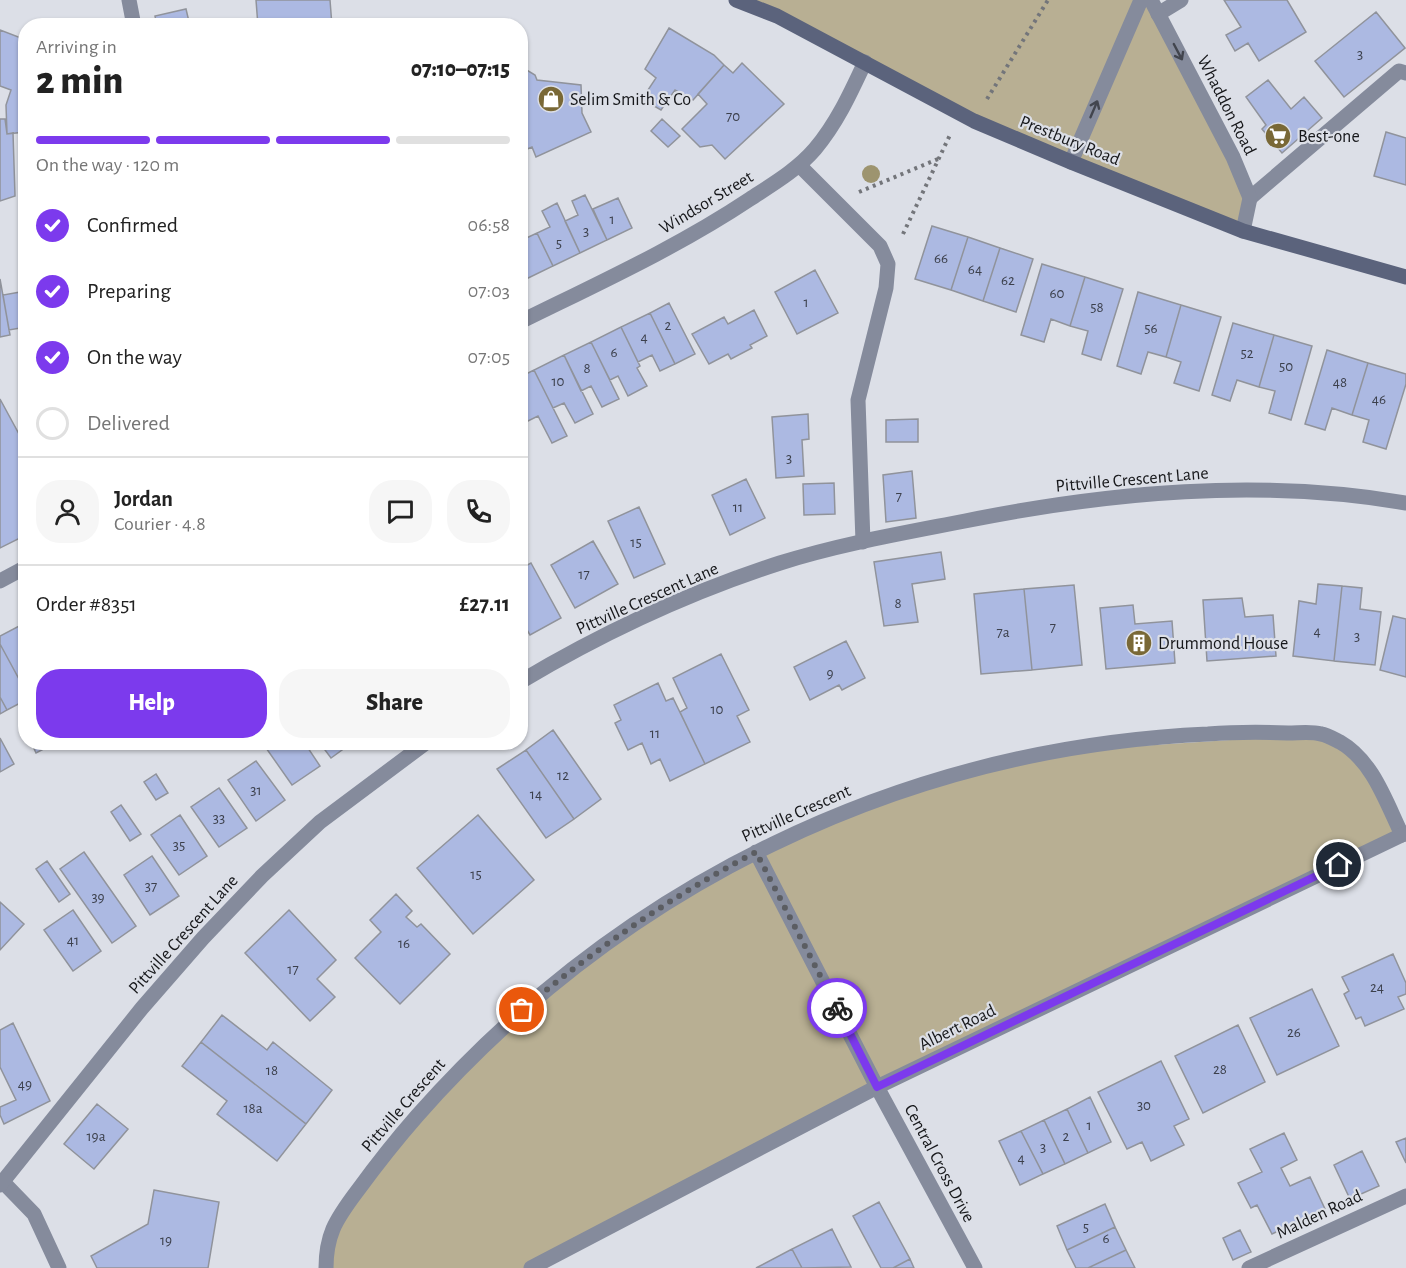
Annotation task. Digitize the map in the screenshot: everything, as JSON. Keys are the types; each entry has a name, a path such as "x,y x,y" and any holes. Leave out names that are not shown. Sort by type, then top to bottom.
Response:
{"main road":[{"name":"Prestbury Road","path":"736,0 777,16 967,118 1071,162 1243,231 1406,278"}],"street":[{"path":"129,0 132,18"},
{"path":"1071,162 1141,0"},
{"path":"1155,7 1181,0"},
{"name":"Whaddon Road","path":"1155,7 1228,148 1250,198"},
{"name":"Windsor Street","path":"528,318 650,258 714,223 799,165 825,137 840,113 865,62"},
{"path":"1243,231 1250,198 1399,71 1406,73"},
{"path":"799,165 880,246 888,264 886,288 858,400 863,542"},
{"name":"Pittville Crescent Lane","path":"528,678 609,634 692,595 781,563 863,542 1012,512 1088,500 1165,492 1242,490 1319,493 1406,503"},
{"path":"0,581 18,571"},
{"name":"Pittville Crescent","path":"326,1268 333,1227 404,1131 481,1048 522,1010 620,933 678,895 756,852 861,805 981,767 1048,752 1115,741 1239,732 1323,734 1342,743 1355,753 1370,771 1404,834"},
{"name":"Pittville Crescent Lane","path":"1,1183 142,1008 203,938 262,876 320,822 416,750"},
{"name":"Albert Road","path":"531,1268 877,1087 1404,834"},
{"name":"Central Cross Drive","path":"756,852 877,1087 975,1268"},
{"path":"1,1183 34,1214 59,1268"},
{"name":"Malden Road","path":"1248,1268 1406,1196"}],"path":[{"path":"888,264 939,158 1048,0"},
{"path":"836,202 939,158"}],"shaded area":[{"path":"736,0 1151,0 1250,198 1243,231 1071,162"},
{"path":"1323,734 1355,753 1402,835 877,1087 531,1268 326,1268 333,1227 441,1089 620,933 808,827 1048,752"}],"building":[{"path":"256,0 330,0 331,18 257,18"},
{"path":"1224,0 1287,0 1306,32 1259,61 1248,43 1235,51 1226,35 1241,27"},
{"path":"186,9 188,18 155,18 155,16"},
{"path":"1376,12 1405,48 1344,97 1315,61"},
{"path":"669,28 714,55 724,65 693,100 675,90 661,110 642,99 656,78 645,69"},
{"path":"0,30 18,37 18,133 7,134 6,105 11,90 0,86"},
{"path":"742,63 784,104 725,159 712,145 700,147 682,129 707,104 698,94 724,65 733,73"},
{"name":"Selim Smith & Co","path":"528,71 535,75 537,80 581,85 582,113 591,132 536,157 532,147 528,149"},
{"path":"1268,80 1291,109 1304,97 1322,118 1282,153 1262,129 1266,125 1246,97"},
{"path":"0,119 5,119 7,134 13,133 15,196 0,201"},
{"path":"662,119 680,136 668,147 651,131"},
{"path":"1386,132 1406,138 1406,185 1374,176"},
{"path":"585,195 607,240 580,253 565,221 578,215 572,201"},
{"path":"618,198 632,228 607,240 593,209"},
{"path":"557,203 580,253 553,266 537,233 550,227 542,211"},
{"path":"932,226 968,237 951,290 915,279"},
{"path":"537,233 553,266 528,278 528,237"},
{"path":"968,237 1000,248 983,301 951,290"},
{"path":"1000,248 1033,259 1016,312 983,301"},
{"path":"1042,264 1085,277 1070,326 1051,319 1044,342 1021,335"},
{"path":"815,270 838,313 797,334 775,292"},
{"path":"1085,277 1123,289 1101,360 1082,354 1088,331 1070,326"},
{"path":"0,279 10,335 0,337"},
{"path":"18,292 18,328 9,330 3,295"},
{"path":"1138,292 1181,305 1166,357 1148,352 1141,374 1117,366"},
{"path":"669,303 695,354 675,364 650,313"},
{"path":"1181,305 1221,317 1199,391 1174,383 1181,362 1166,357"},
{"path":"754,310 767,336 750,345 752,348 731,359 728,354 709,364 692,334 724,317 728,324"},
{"path":"650,313 675,364 660,371 652,355 638,362 621,327"},
{"path":"1233,323 1274,335 1259,387 1237,380 1230,401 1212,395"},
{"path":"621,327 640,366 637,368 647,386 628,396 618,376 610,380 591,342"},
{"path":"1274,335 1312,346 1291,420 1269,413 1275,391 1259,387"},
{"path":"591,342 619,399 602,407 591,386 581,391 564,355"},
{"path":"1327,350 1368,363 1352,415 1332,408 1325,430 1305,424"},
{"path":"564,355 593,414 575,423 564,403 553,408 534,370"},
{"path":"1368,363 1406,374 1406,384 1386,449 1363,442 1369,420 1352,415"},
{"path":"534,370 567,436 552,443 538,416 528,421 528,373"},
{"path":"0,399 18,432 18,539 0,548"},
{"path":"808,414 809,439 802,440 804,476 776,478 772,417"},
{"path":"918,419 918,442 886,442 886,420"},
{"path":"912,471 916,518 886,522 883,475"},
{"path":"746,479 765,518 730,535 712,495"},
{"path":"834,483 835,514 804,515 803,484"},
{"path":"639,507 665,564 634,578 608,521"},
{"path":"593,541 618,584 575,608 551,565"},
{"path":"941,552 945,579 912,584 918,622 884,626 874,562"},
{"path":"531,563 561,618 530,635 528,632 528,565"},
{"path":"1318,584 1342,586 1334,661 1293,656 1299,601 1316,604"},
{"path":"1074,585 1082,665 1032,670 1024,589"},
{"path":"1342,586 1362,588 1360,609 1381,612 1375,665 1334,661"},
{"path":"1024,589 1032,670 981,674 974,594"},
{"path":"1242,598 1245,617 1273,615 1276,656 1207,661 1203,600"},
{"name":"Drummond House","path":"1133,605 1135,624 1172,621 1175,663 1106,669 1100,608"},
{"path":"1393,616 1406,619 1406,677 1380,670"},
{"path":"18,627 18,677 0,644 0,636"},
{"path":"846,641 865,678 842,690 839,685 810,700 794,667"},
{"path":"0,644 18,677 18,704 7,710 0,697"},
{"path":"721,654 749,710 737,716 750,742 705,764 680,712 687,708 673,678"},
{"path":"658,683 666,701 673,698 705,764 670,781 660,759 651,764 642,743 628,750 615,723 621,720 614,705"},
{"path":"0,697 7,710 0,714"},
{"path":"553,730 601,799 574,819 526,750"},
{"path":"0,738 14,764 0,772"},
{"path":"268,750 309,750 320,766 292,785"},
{"path":"325,750 342,750 331,758"},
{"path":"526,750 574,819 546,838 497,769"},
{"path":"256,761 285,800 256,821 228,780"},
{"path":"156,774 168,793 156,800 144,782"},
{"path":"219,788 247,828 219,847 191,807"},
{"path":"121,805 141,834 130,841 111,812"},
{"path":"180,815 207,856 179,875 151,835"},
{"path":"478,815 534,880 473,934 417,868"},
{"path":"84,852 136,926 112,943 60,869"},
{"path":"152,856 179,896 150,915 124,875"},
{"path":"47,861 70,894 59,902 36,869"},
{"path":"396,894 412,911 406,917 417,927 421,924 450,954 400,1004 355,958 381,932 370,920"},
{"path":"0,902 24,924 0,950"},
{"path":"73,910 101,951 73,971 44,930"},
{"path":"289,910 336,960 317,979 335,997 310,1021 245,953"},
{"path":"1393,954 1406,983 1406,994 1398,997 1404,1009 1365,1026 1361,1017 1356,1019 1344,994 1349,991 1342,977"},
{"path":"1312,989 1339,1046 1277,1075 1250,1018"},
{"path":"222,1015 267,1050 273,1042 332,1090 306,1124 201,1042"},
{"path":"13,1023 50,1101 4,1124 0,1115 0,1107 16,1100 0,1067 0,1030"},
{"path":"1238,1025 1265,1082 1203,1113 1175,1056"},
{"path":"201,1042 306,1124 277,1161 217,1114 227,1101 182,1066"},
{"path":"1161,1061 1189,1119 1174,1126 1184,1145 1151,1161 1142,1142 1127,1149 1098,1092"},
{"path":"1090,1097 1111,1142 1088,1153 1067,1109"},
{"path":"97,1104 128,1129 94,1169 64,1144"},
{"path":"1067,1109 1088,1153 1065,1164 1044,1120"},
{"path":"1044,1120 1065,1164 1043,1174 1021,1131"},
{"path":"1021,1131 1043,1174 1020,1185 999,1141"},
{"path":"1284,1133 1297,1160 1281,1168 1290,1186 1310,1177 1325,1209 1272,1234 1257,1205 1251,1208 1238,1183 1262,1172 1250,1149"},
{"path":"1406,1138 1406,1163 1396,1142"},
{"path":"1362,1151 1379,1186 1350,1199 1334,1165"},
{"path":"154,1190 219,1202 208,1268 97,1268 91,1256 148,1224"},
{"path":"879,1202 910,1259 893,1268 881,1268 853,1216"},
{"path":"1105,1204 1115,1227 1067,1250 1057,1226"},
{"path":"1115,1227 1126,1250 1088,1268 1076,1268 1067,1250"},
{"path":"832,1229 851,1267 802,1268 792,1249"},
{"path":"1240,1230 1251,1252 1233,1260 1223,1238"},
{"path":"792,1249 802,1268 756,1268"},
{"path":"1126,1250 1135,1268 1088,1268"},
{"path":"910,1259 914,1268 893,1268"}],"way so far":[{"path":"522,1010 620,933 716,872 756,852 837,1008"}],"place":[{"name":"Selim Smith & Co","path":"551,99"},
{"name":"Best-one","path":"1278,136"},
{"name":"Drummond House","path":"1139,643"}],"route":[{"path":"837,1008 877,1087 1339,865"}]}
